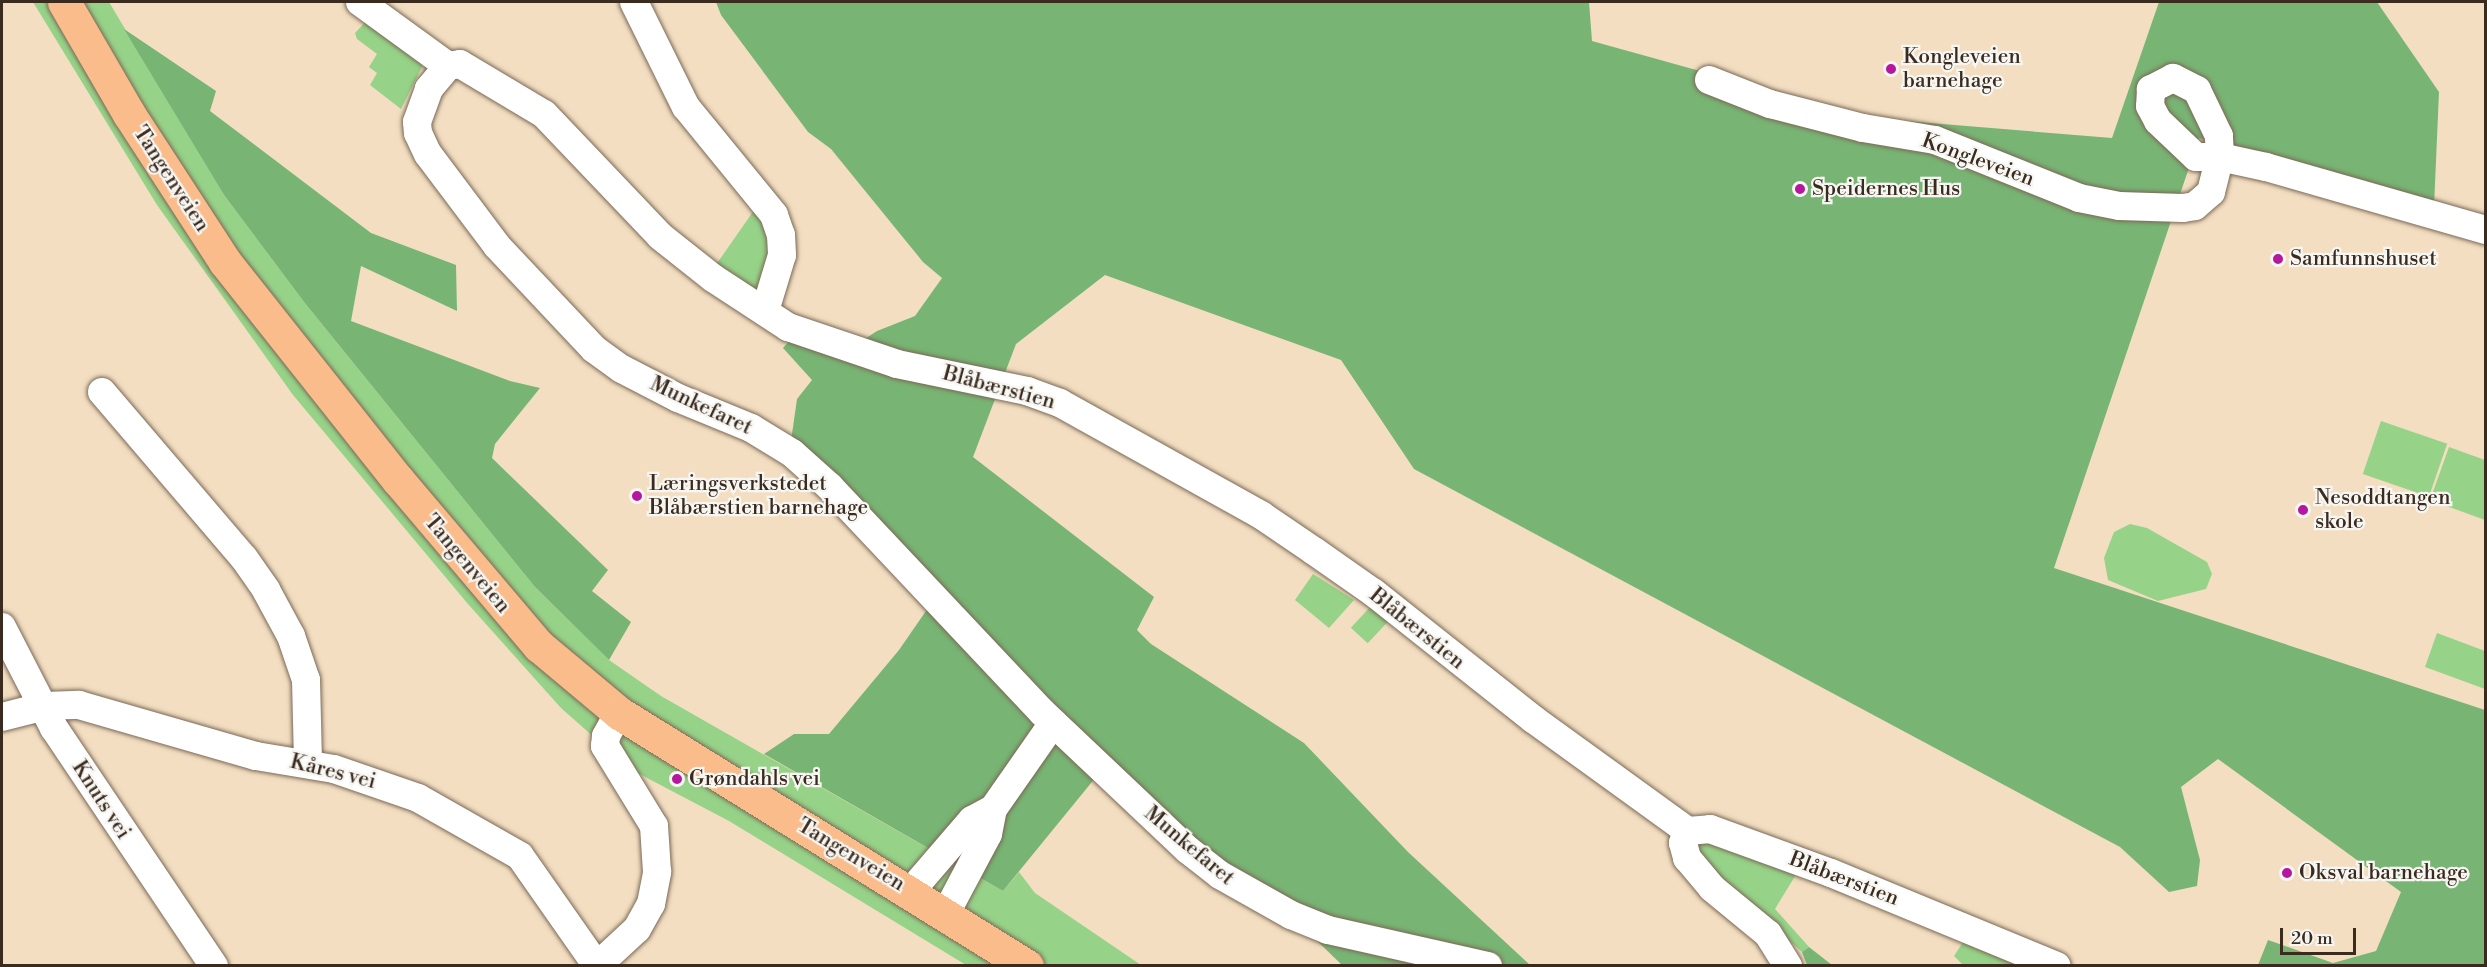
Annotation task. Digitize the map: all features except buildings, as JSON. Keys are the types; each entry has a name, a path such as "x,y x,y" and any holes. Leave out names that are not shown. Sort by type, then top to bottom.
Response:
{"main road":[{"name":"Tangenveien","path":"64,2 146,141 232,271 511,617 566,671 619,713 911,891 1027,966"}],"street":[{"name":"Blåbærstien","path":"360,2 448,66 460,64 544,114 660,236 713,278 788,327 897,364 1027,391 1060,403 1261,515 1374,593 1476,676 1688,831 1710,829 1809,865 2057,966"},
{"path":"634,2 686,107 774,216 781,235 782,255 765,312"},
{"name":"Munkefaret","path":"448,66 429,88 417,122 417,134 428,154 474,217 575,332 622,369 678,398 751,428 792,453 830,487 915,582 1053,723 1188,850 1249,894 1329,930 1488,966"},
{"name":"Kongleveien","path":"1709,80 1770,104 1863,128 1935,140 2079,198 2119,206 2195,206 2211,192 2220,157 2266,167 2486,230"},
{"path":"102,392 244,558 271,599 295,644 306,680 308,762"},
{"name":"Knuts vei","path":"2,627 45,706 54,728 214,966"},
{"name":"Kåres vei","path":"2,717 45,706 79,705 256,756 308,762 418,798 507,846 531,869 597,966"},
{"path":"597,966 637,929 651,904 657,872 654,826 605,746 606,736 619,713"},
{"path":"946,913 988,834 993,809 1053,723"},
{"path":"911,891 972,820 993,809"},
{"path":"1688,831 1683,843 1687,858 1712,888 1768,934 1788,966"}],"green space":[{"path":"33,2 109,2 224,195 304,302 535,587 609,660 661,696 1003,891 1019,872 1035,893 1141,965 966,965 729,821 630,769 561,708 468,604 293,395 157,205"},
{"path":"716,2 1589,2 1592,41 1869,118 2112,138 2159,2 2377,2 2439,92 2434,207 2199,138 2054,568 2485,710 2485,965 2258,965 2268,940 2333,963 2376,951 2401,892 2218,759 2181,787 2200,860 2197,886 2169,892 2120,847 1414,469 1341,360 1105,275 1016,344 973,457 1154,597 1137,630 1151,644 1304,743 1408,852 1530,965 1342,965 1259,885 1222,862 1109,761 1003,891 764,754 794,734 829,734 899,650 937,595 791,441 797,399 812,380 783,348 791,339 837,357 877,331 915,316 942,278 923,262 831,149 808,132 721,15"},
{"path":"370,17 425,61 401,109 370,85 377,73 369,67 377,54 357,39 355,33"},
{"path":"124,29 216,91 210,111 371,233 456,265 457,311 361,266 351,321 510,381 540,388 495,444 492,458 608,570 592,591 631,622 609,660 535,587 304,302 224,195"},
{"path":"757,206 773,242 757,291 713,269"},
{"path":"2381,421 2447,444 2429,497 2363,474"},
{"path":"2449,447 2485,460 2485,520 2430,500"},
{"path":"2130,524 2147,528 2207,562 2212,574 2206,589 2158,601 2108,580 2104,558 2114,532"},
{"path":"1313,574 1354,600 1329,628 1295,600"},
{"path":"1372,605 1389,621 1368,643 1351,628"},
{"path":"2437,633 2485,651 2485,689 2425,667"},
{"path":"1705,841 1797,873 1775,909 1809,947 1802,952 1700,862 1699,845"},
{"path":"1965,939 2018,965 1964,966 1954,956"},
{"path":"1809,947 1832,965 1807,965 1802,952"}],"place":[{"name":"Kongleveien barnehage","path":"1891,69"},
{"name":"Speidernes Hus","path":"1800,189"},
{"name":"Samfunnshuset","path":"2278,259"},
{"name":"Læringsverkstedet Blåbærstien barnehage","path":"637,496"},
{"name":"Nesoddtangen skole","path":"2303,510"},
{"name":"Grøndahls vei","path":"677,779"},
{"name":"Oksval barnehage","path":"2287,873"}]}
